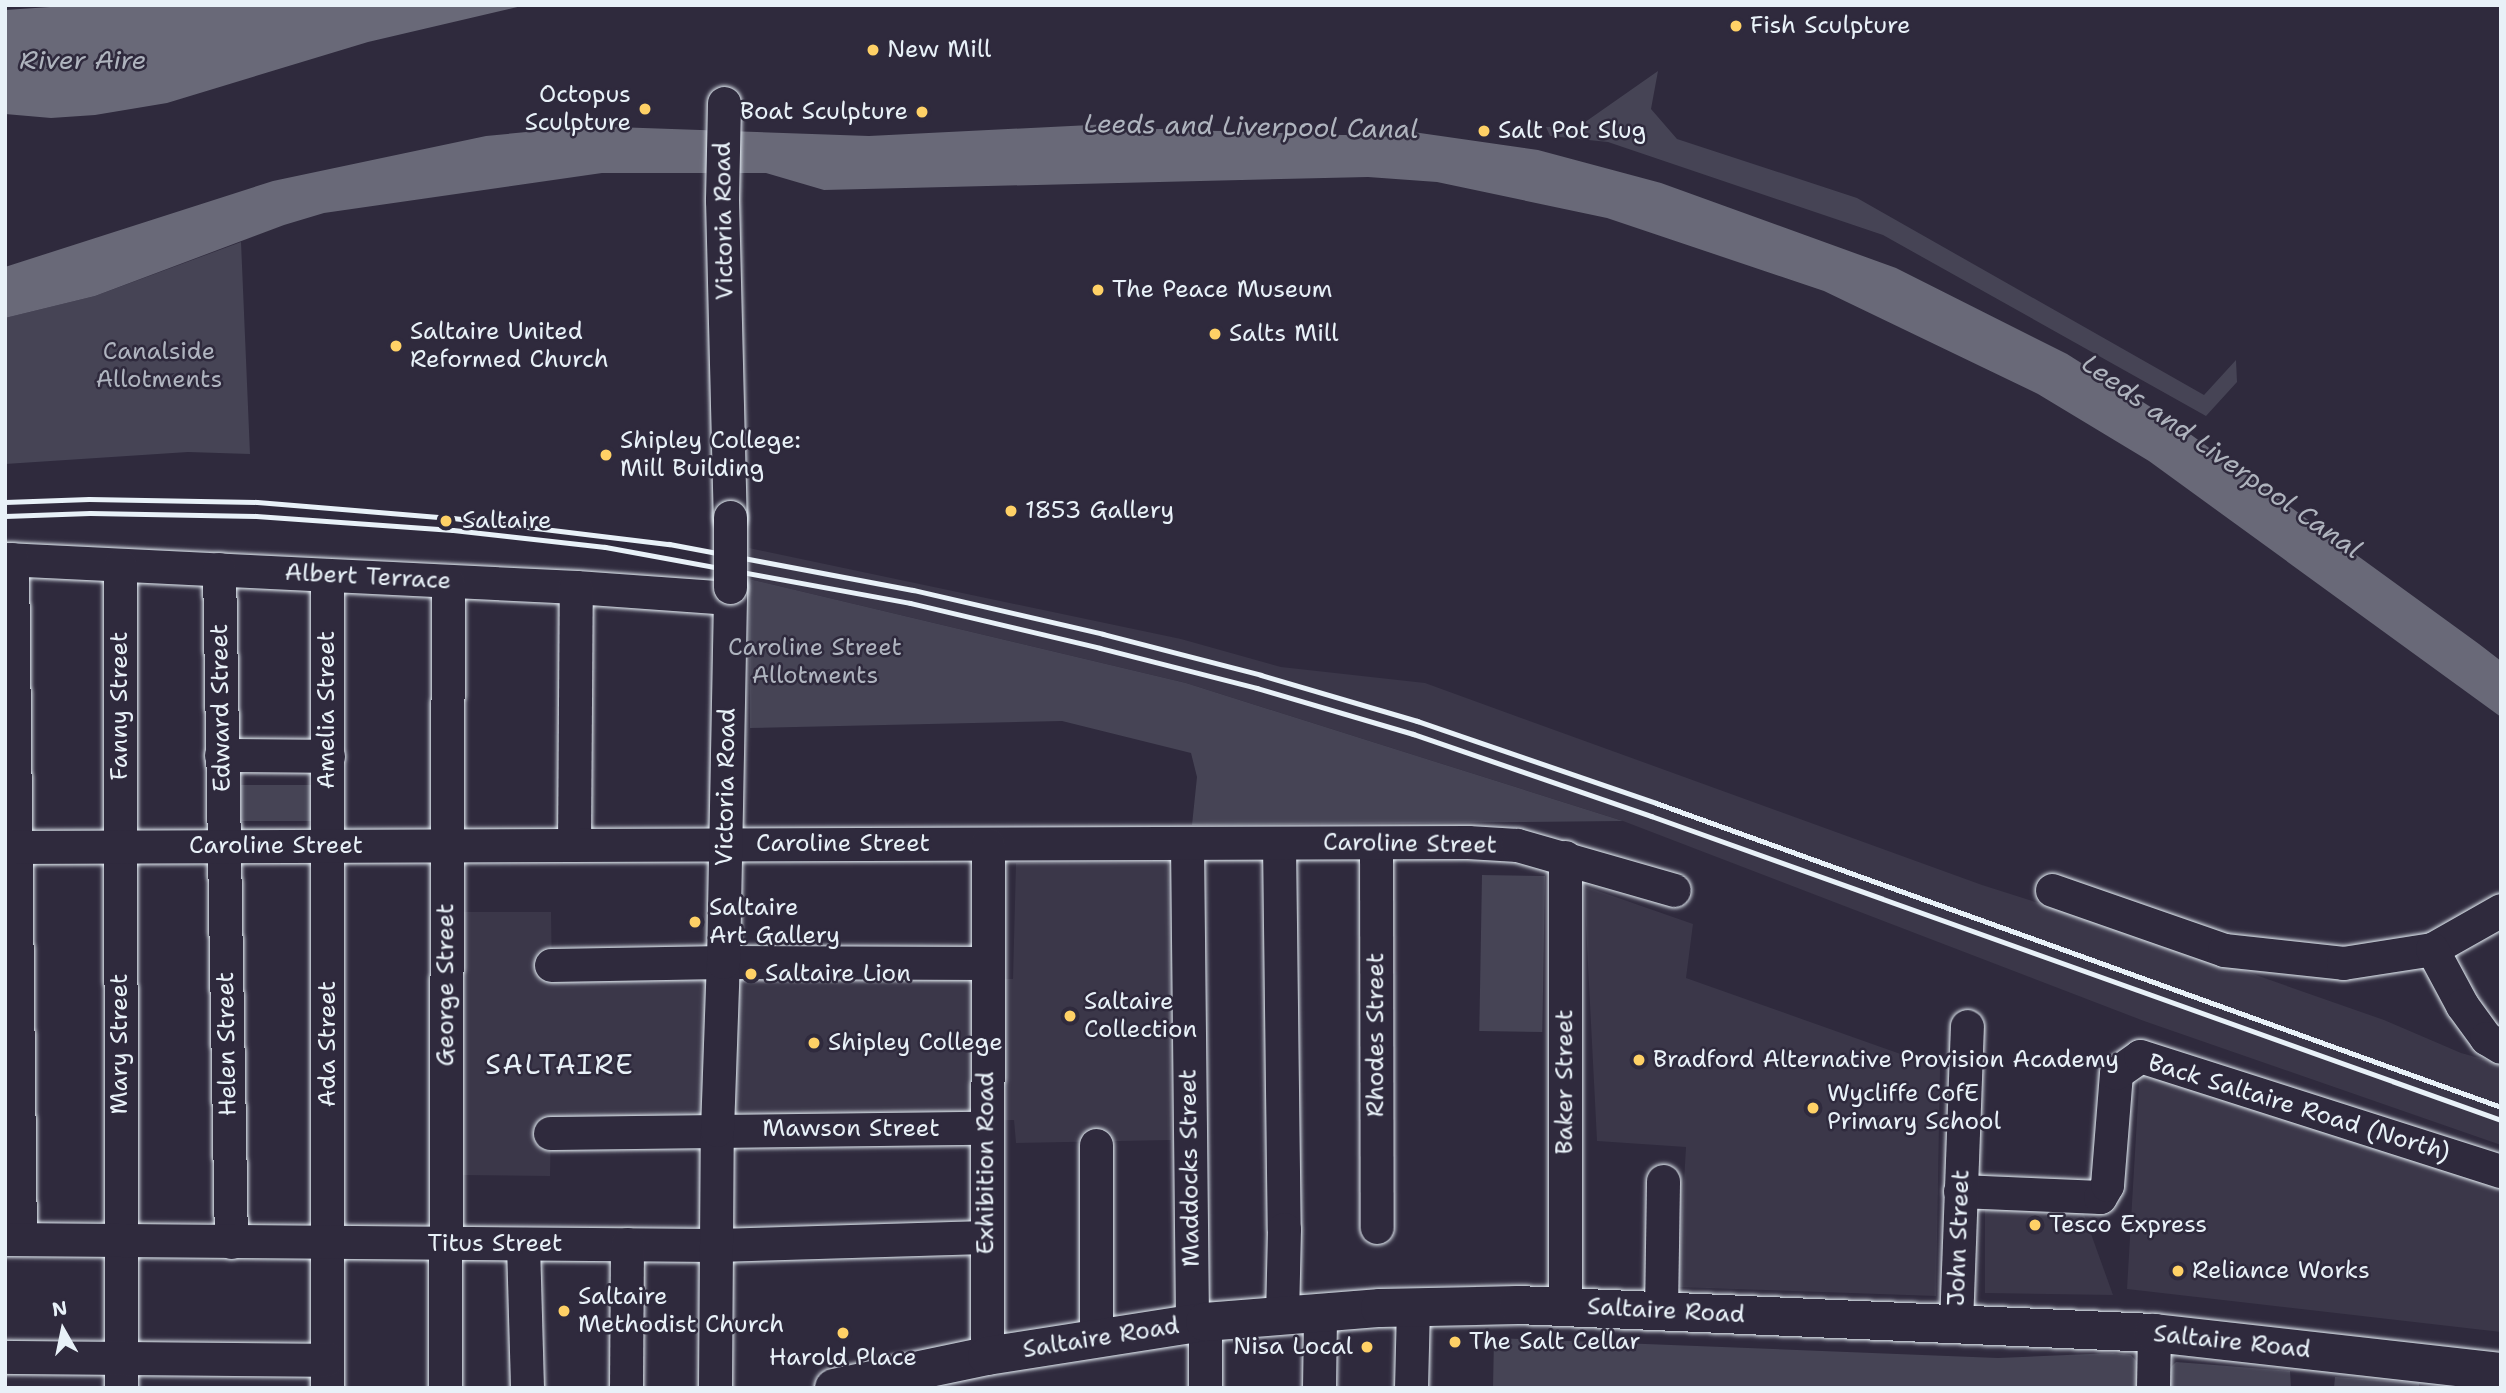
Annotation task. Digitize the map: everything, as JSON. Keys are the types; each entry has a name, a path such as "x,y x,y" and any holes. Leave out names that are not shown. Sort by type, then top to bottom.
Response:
{"main road":[{"name":"Saltaire Road","path":"834,1388 987,1356 1199,1323 1413,1308 1565,1306 2154,1333 2501,1372"}],"street":[{"name":"Victoria Road","path":"715,1388 717,1130 730,593 722,200 724,108"},
{"name":"Albert Terrace","path":"8,559 449,582 730,593"},
{"path":"8,559 13,1239"},
{"name":"Fanny Street","path":"120,565 120,847"},
{"name":"Edward Street","path":"219,569 222,846"},
{"name":"Amelia Street","path":"327,575 328,846"},
{"name":"George Street","path":"445,1388 449,582"},
{"path":"574,845 576,587"},
{"path":"221,755 328,756"},
{"name":"Caroline Street","path":"11,847 1187,843 1517,845 1674,890"},
{"name":"Maddocks Street","path":"1187,843 1199,1323 1205,1388"},
{"path":"1279,843 1284,1229 1282,1317"},
{"name":"Rhodes Street","path":"1376,843 1377,1227"},
{"name":"Exhibition Road","path":"987,1356 985,1128 988,844"},
{"name":"Helen Street","path":"222,846 231,1242"},
{"name":"Ada Street","path":"327,1374 328,846"},
{"name":"Mary Street","path":"120,847 121,1373"},
{"name":"Baker Street","path":"1565,857 1565,1306"},
{"path":"2052,890 2224,950 2343,963 2432,949 2501,910"},
{"path":"2432,949 2462,1006 2486,1038 2501,1047"},
{"path":"551,965 723,962 987,963"},
{"name":"John Street","path":"1956,1324 1968,1026"},
{"name":"Back Saltaire Road (North)","path":"1960,1191 2099,1197 2107,1185 2116,1073 2140,1056 2501,1171"},
{"name":"Mawson Street","path":"550,1133 985,1128"},
{"path":"1096,1144 1096,1337"},
{"path":"1661,1310 1663,1181"},
{"name":"Titus Street","path":"13,1239 717,1245 985,1237"},
{"path":"523,1244 527,1388"},
{"path":"626,1388 627,1244"},
{"path":"1410,1388 1413,1308"},
{"path":"1319,1388 1320,1313"},
{"path":"2153,1388 2154,1333"},
{"path":"5,1357 121,1373 327,1374"}],"shaded area":[{"path":"749,548 1181,639 1281,667 1425,683 1982,885 2173,946 2384,1020 2461,1053 2501,1064 2501,1145 2144,1021 1623,821 1186,683 749,579"},
{"name":"Shipley College","path":"1168,862 1171,1140 1016,1143 1014,1120 551,1127 550,1176 457,1175 458,912 551,912 552,976 1013,979 1016,863"},
{"name":"Wycliffe CofE Primary School","path":"1584,886 1693,924 1686,978 1940,1068 1936,1296 1678,1287 1686,1147 1597,1141"},
{"path":"2140,1067 2501,1179 2501,1332 2127,1289"},
{"path":"1985,1202 2081,1206 2113,1295 1985,1293"}],"green space":[{"path":"1658,71 1651,109 1677,139 1857,198 2204,395 2236,360 2237,382 2206,416 1883,235 1608,142 1550,136 1546,127 1578,127"},
{"name":"Canalside Allotments","path":"241,242 250,454 188,452 5,464 5,318 95,296"},
{"name":"Caroline Street Allotments","path":"749,579 1186,683 1623,821 1192,825 1197,777 1191,753 1062,721 750,728"},
{"path":"241,785 312,785 312,821 241,821"},
{"path":"1482,875 1545,876 1542,1032 1479,1031"},
{"path":"1494,1338 1998,1358 2113,1353 2131,1355 2138,1363 2137,1388 1493,1388"},
{"path":"2176,1362 2290,1371 2291,1388 2168,1388 2169,1369"},
{"path":"2335,1377 2419,1383 2419,1388 2334,1388"}],"water":[{"name":"River Aire","path":"80,5 526,5 368,42 167,103 95,115 51,118 5,114 5,10"},
{"path":"1130,123 1133,128 1407,137 1413,132 1538,150 1661,183 1896,268 2067,354 2168,418 2479,644 2501,661 2501,717 2149,461 2038,394 1824,291 1607,218 1437,182 1368,177 824,190 766,173 602,173 324,213 284,225 95,296 5,318 5,267 273,181 486,136 615,127 869,136"}],"pier":[{"path":"1130,123 1406,134 1413,132 1408,137 1132,128"}],"railway":[{"path":"5,502 89,499 257,502 453,518 669,544 913,590 1103,634 1261,675 1417,721 1656,803 2501,1107"},
{"path":"5,516 90,513 256,516 453,530 605,547 910,603 1100,648 1257,688 1413,734 1651,816 2501,1120"}],"place":[{"name":"Fish Sculpture","path":"1736,26"},
{"name":"New Mill","path":"873,50"},
{"name":"Octopus Sculpture","path":"645,109"},
{"name":"Boat Sculpture","path":"922,112"},
{"name":"Salt Pot Slug","path":"1484,131"},
{"name":"The Peace Museum","path":"1098,290"},
{"name":"Salts Mill","path":"1215,334"},
{"name":"Saltaire United Reformed Church","path":"396,346"},
{"name":"Shipley College: Mill Building","path":"606,455"},
{"name":"1853 Gallery","path":"1011,511"},
{"name":"Saltaire","path":"446,521"},
{"name":"Saltaire Art Gallery","path":"695,922"},
{"name":"Saltaire Lion","path":"751,974"},
{"name":"Saltaire Collection","path":"1070,1016"},
{"name":"Shipley College","path":"814,1043"},
{"name":"Bradford Alternative Provision Academy","path":"1639,1060"},
{"name":"Wycliffe CofE Primary School","path":"1813,1108"},
{"name":"Tesco Express","path":"2035,1225"},
{"name":"Reliance Works","path":"2178,1271"},
{"name":"Saltaire Methodist Church","path":"564,1311"},
{"name":"Harold Place","path":"843,1333"},
{"name":"The Salt Cellar","path":"1455,1342"},
{"name":"Nisa Local","path":"1367,1347"}],"district":[{"name":"SALTAIRE","path":"560,1064"}],"water label":[{"name":"Leeds and Liverpool Canal","path":"1251,126"},
{"name":"Leeds and Liverpool Canal","path":"2222,456"}]}
